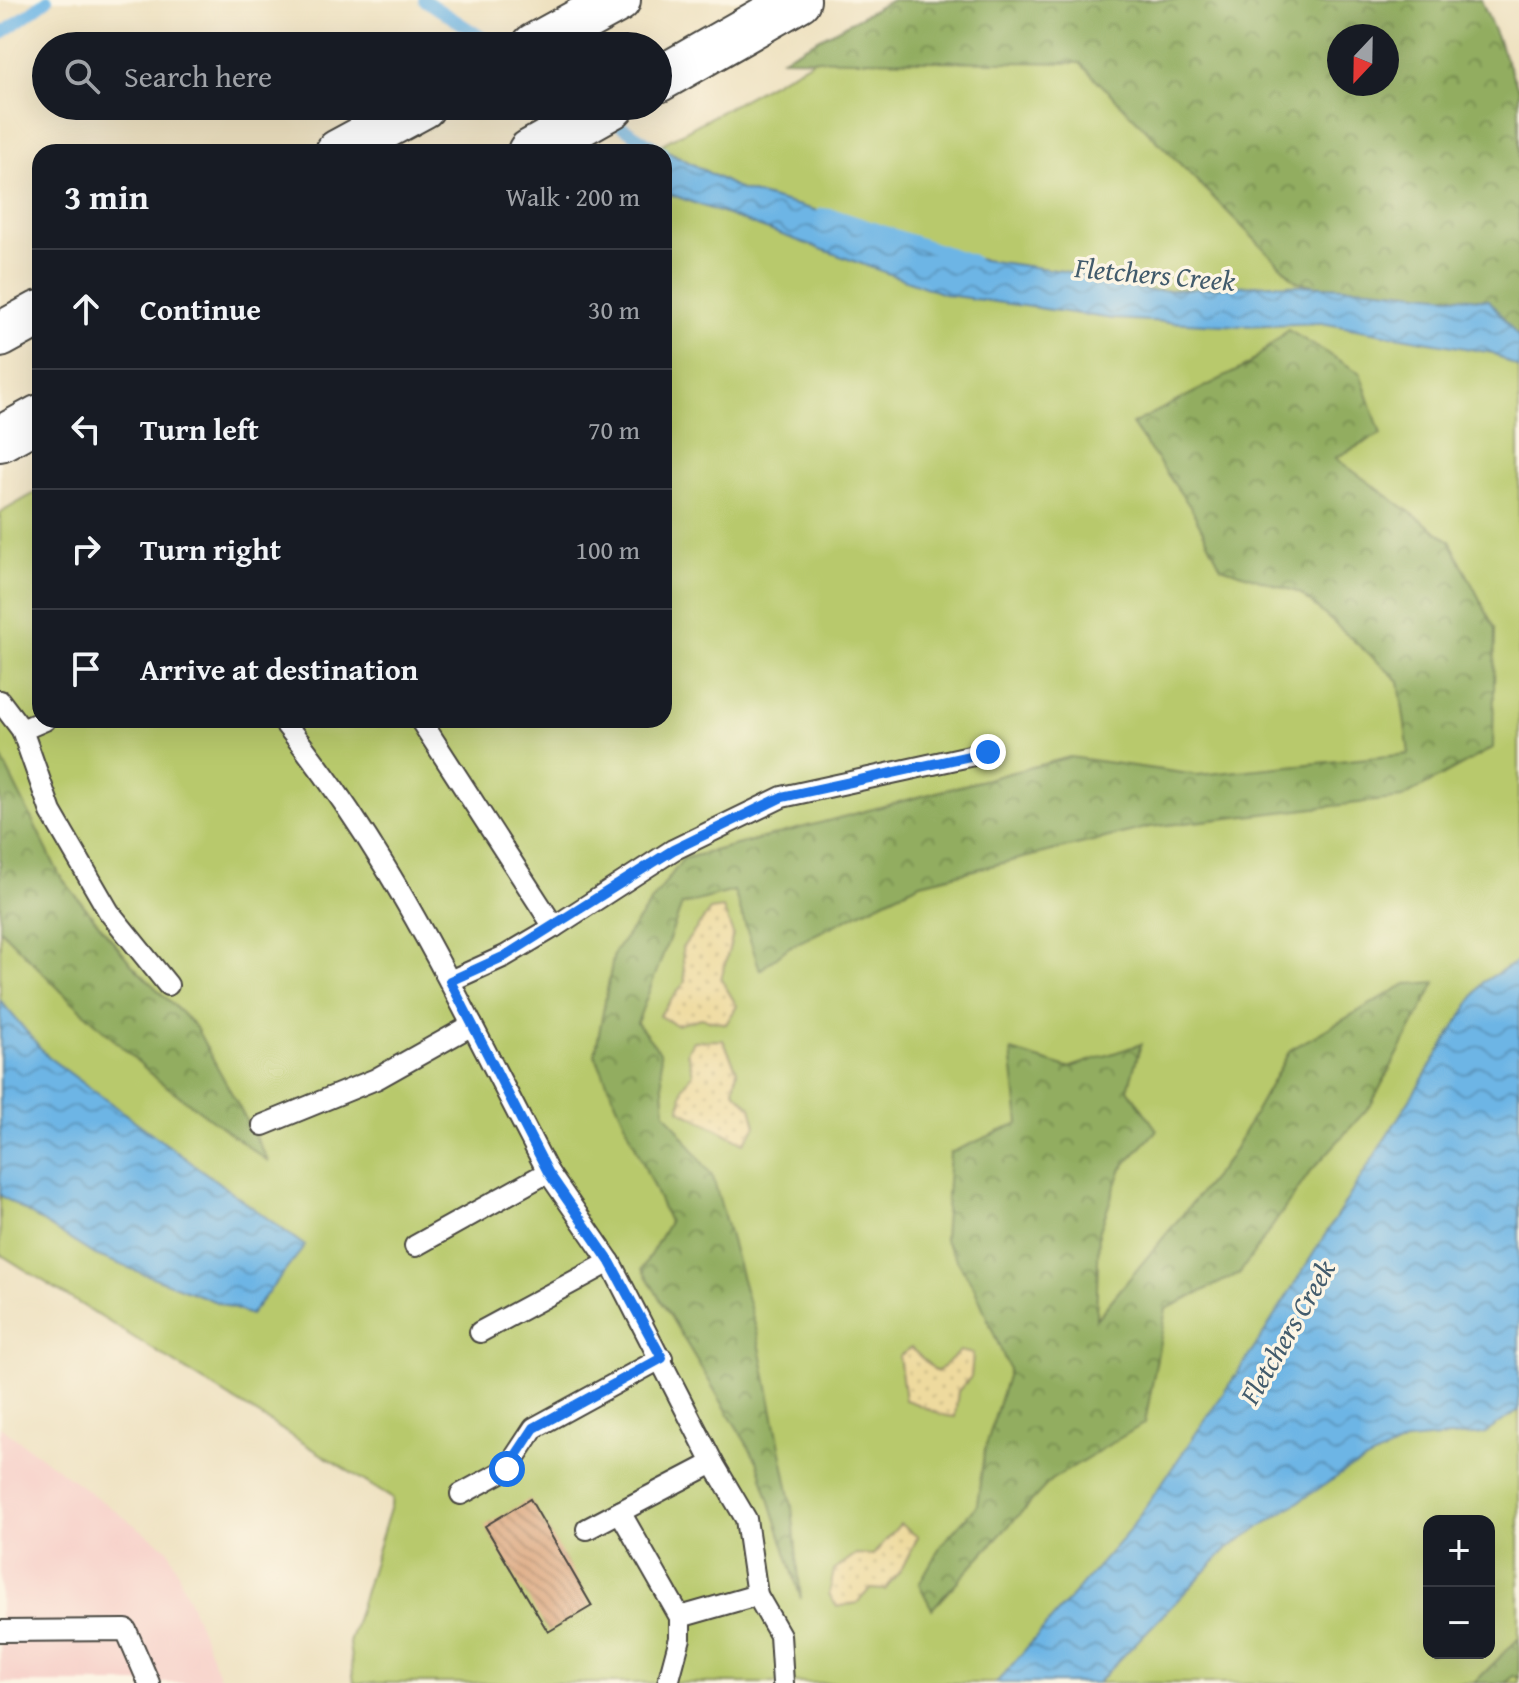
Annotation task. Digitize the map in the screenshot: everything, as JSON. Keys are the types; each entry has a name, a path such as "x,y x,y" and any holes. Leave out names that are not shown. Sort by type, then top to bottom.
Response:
{"main road":[{"path":"559,32 618,0"},
{"path":"672,72 798,0"},
{"path":"353,144 397,120"},
{"path":"544,144 587,120"},
{"path":"0,335 32,317"},
{"path":"0,439 32,421"}],"lane":[{"path":"0,701 22,730 51,812 109,912 168,985"},
{"path":"22,730 32,726"},
{"path":"289,728 327,774 408,902 548,1172 610,1262 662,1358 713,1463 746,1519 757,1595 780,1635 783,1683"},
{"path":"426,728 554,927"},
{"path":"450,981 505,956 673,850 782,797 988,752"},
{"path":"263,1125 376,1079 472,1025"},
{"path":"415,1246 548,1172"},
{"path":"480,1332 610,1262"},
{"path":"461,1494 507,1469 534,1428 662,1358"},
{"path":"587,1529 713,1463"},
{"path":"620,1512 680,1617 680,1638 668,1683"},
{"path":"680,1617 757,1595"},
{"path":"0,1631 126,1630 149,1683"}],"shaded area":[{"path":"0,1427 169,1550 222,1683 0,1683"}],"green space":[{"path":"892,0 1481,0 1519,90 1519,354 1487,329 1296,281 1080,63 781,59"},
{"path":"922,0 1084,0 1519,254 1519,1683 354,1683 349,1643 393,1499 0,1254 0,513 32,495 32,728 672,728 672,144 662,144"},
{"path":"1288,330 1360,373 1381,434 1335,458 1450,541 1495,629 1493,748 1402,798 1150,827 921,883 789,947 760,970 734,891 682,905 637,1023 660,1052 665,1112 713,1177 757,1332 792,1507 801,1599 757,1461 642,1269 669,1222 595,1055 614,953 683,859 1070,757 1197,775 1409,754 1399,681 1300,593 1221,567 1191,508 1132,424 1248,365"},
{"path":"0,755 60,876 133,966 195,1026 269,1162 158,1080 62,992 0,929"},
{"path":"1436,982 1371,1105 1310,1172 1240,1273 1166,1309 1145,1423 1051,1480 932,1609 919,1584 941,1545 977,1505 984,1453 1009,1369 975,1289 944,1239 950,1153 1019,1123 1011,1051 1068,1068 1141,1044 1128,1089 1157,1130 1122,1168 1099,1233 1096,1319 1230,1157 1290,1050 1406,984"},
{"path":"1519,1638 1519,1676 1513,1676 1507,1683 1474,1683"}],"sand":[{"path":"723,908 733,934 721,979 737,1006 726,1024 701,1018 676,1025 659,1016 685,982 682,948 710,910"},
{"path":"723,1040 737,1070 734,1091 751,1107 756,1126 744,1143 680,1110 683,1087 693,1073 687,1052 693,1041"},
{"path":"911,1348 937,1372 960,1351 973,1354 971,1377 958,1391 955,1417 905,1400 899,1356"},
{"path":"900,1524 918,1537 902,1568 885,1590 870,1589 857,1603 837,1607 829,1594 834,1570 856,1554 873,1555"}],"water":[{"path":"672,153 741,190 837,216 925,252 1063,271 1152,291 1273,284 1370,288 1489,300 1519,338 1519,369 1493,353 1321,323 1242,326 1113,319 947,295 672,195"},
{"path":"1519,960 1519,1410 1484,1434 1407,1441 1349,1469 1228,1548 1097,1683 996,1683 1129,1531 1255,1347 1483,982"},
{"path":"0,1000 48,1057 305,1246 250,1315 93,1254 0,1195"}],"building":[{"path":"530,1499 592,1606 548,1632 485,1526"}],"waterway":[{"name":"Fletchers Creek","path":"0,35 47,0"},
{"name":"Fletchers Creek","path":"424,0 474,32"},
{"name":"Fletchers Creek","path":"612,120 649,144"},
{"name":"Fletchers Creek","path":"822,214 837,216 972,261"}],"route":[{"path":"507,1469 534,1428 662,1358 610,1262 548,1172 450,981 505,956 673,850 782,797 988,752"}]}
